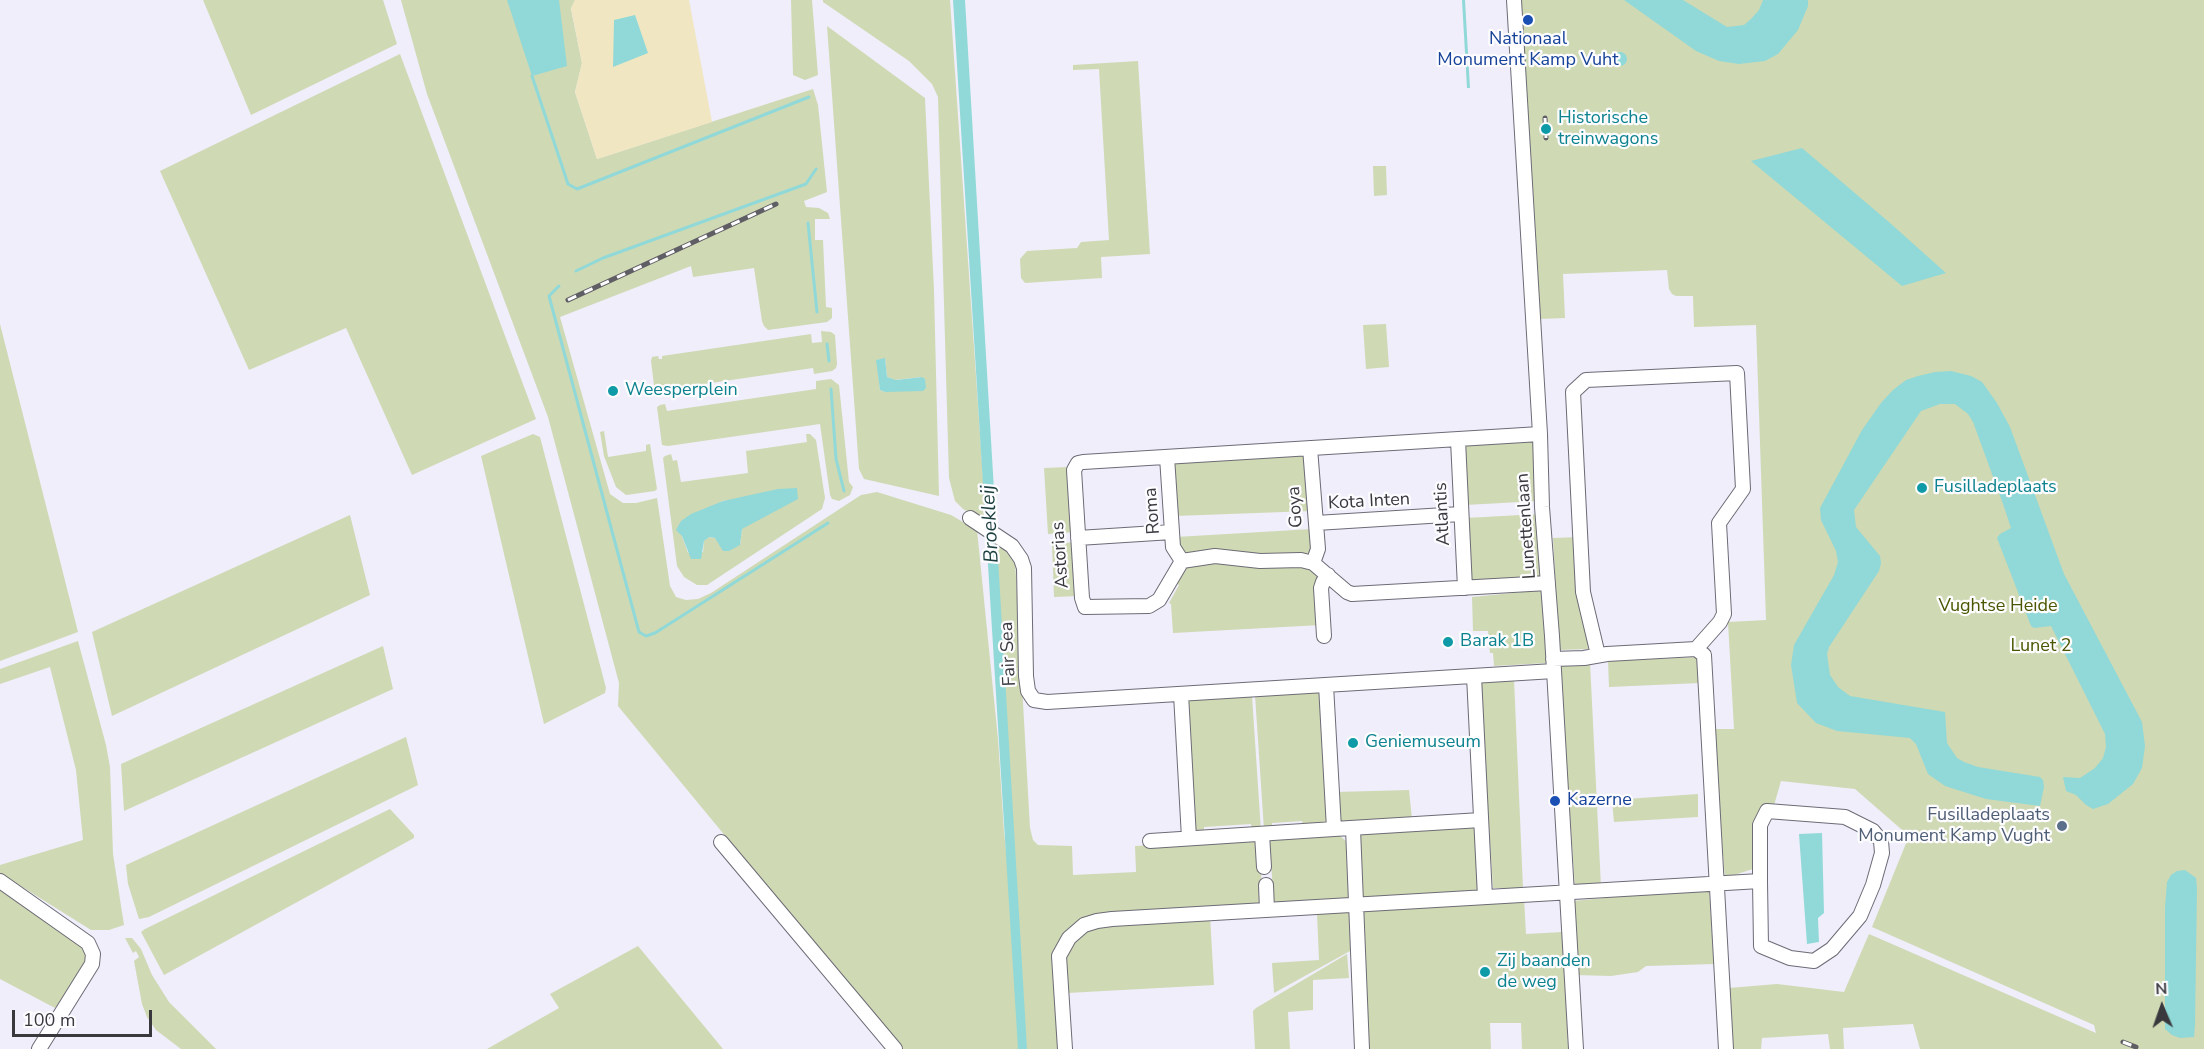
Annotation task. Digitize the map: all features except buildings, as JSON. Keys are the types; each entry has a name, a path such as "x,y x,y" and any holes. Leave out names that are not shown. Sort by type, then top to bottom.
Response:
{"street":[{"name":"Lunettenlaan","path":"1514,0 1540,434 1542,507 1576,1049"},
{"path":"1598,655 1583,592 1573,392 1586,380 1737,373 1743,489 1719,523 1724,614 1720,622 1696,649"},
{"name":"Astorias","path":"1182,561 1159,600 1149,606 1085,607 1082,598 1074,470 1078,463 1540,434"},
{"name":"Atlantis","path":"1458,440 1465,588"},
{"name":"Goya","path":"1310,448 1318,549 1313,563"},
{"name":"Roma","path":"1167,457 1173,547 1182,561"},
{"name":"Kota Inten","path":"1316,523 1461,514"},
{"name":"Fair Sea","path":"976,522 1017,551 1024,568 1026,676 1028,691 1034,700 1047,702 1181,694"},
{"path":"1078,538 1172,532"},
{"path":"1182,561 1215,556 1260,561 1301,560 1313,563 1352,594 1548,583"},
{"path":"1324,636 1321,588 1328,575"},
{"path":"1189,838 1181,694 1474,676 1553,665 1598,655 1696,649 1704,655 1726,1049"},
{"path":"1474,676 1485,897"},
{"path":"1326,685 1334,829"},
{"path":"1767,811 1845,817 1873,831 1881,841 1882,853 1873,885 1860,916 1832,949 1814,961 1790,958 1761,946 1760,881 1760,825 1767,811"},
{"path":"1150,841 1481,820"},
{"path":"1353,829 1354,904 1362,1049"},
{"path":"1262,834 1264,867"},
{"path":"721,842 895,1049"},
{"path":"0,881 88,943 91,948 92,964 39,1049"},
{"path":"1065,1049 1059,956 1069,938 1084,925 1112,919 1760,881"},
{"path":"1266,885 1267,910"}],"green space":[{"path":"203,0 383,0 397,44 251,115"},
{"path":"401,0 575,0 571,9 582,63 575,92 597,159 813,89 818,105 827,192 804,201 806,207 819,208 828,213 830,219 815,219 815,240 823,240 826,307 832,308 832,318 827,322 768,330 762,321 754,268 693,277 691,266 560,317 610,494 623,503 636,503 657,498 670,586 676,597 686,600 698,599 711,593 861,495 877,492 951,515 977,530 1016,944 993,537 1005,545 1015,560 1030,828 1033,840 1038,845 1072,846 1073,875 1136,872 1135,846 1258,840 1264,907 1123,915 1063,939 1059,1049 901,1049 618,706 619,683 548,417 427,94"},
{"path":"791,0 812,0 818,75 805,80 793,75"},
{"path":"823,0 950,0 986,521 963,509 955,501 949,478 938,97 932,84 909,61"},
{"name":"Vughtse Heide","path":"1520,0 2204,0 2204,1049 1920,1049 1913,1024 1843,1028 1844,1049 1830,1049 1828,1034 1762,1038 1761,1049 1732,1049 1729,988 1777,984 1844,992 1869,934 2096,1033 2094,1025 1872,927 1909,836 1855,789 1781,781 1756,868 1725,878 1712,729 1734,729 1728,622 1766,620 1756,325 1694,327 1693,296 1672,294 1669,289 1667,270 1563,274 1565,318 1540,319"},
{"path":"827,26 925,98 934,291 939,496 864,479 859,469","holes":["885,359 887,377 895,380 922,377 885,392 880,390 877,360"]},
{"path":"400,54 536,419 412,475 346,328 249,370 160,171"},
{"path":"1138,61 1150,254 1101,257 1102,278 1025,283 1021,278 1020,259 1027,251 1077,248 1081,242 1109,240 1099,69 1073,70 1073,65"},
{"path":"1373,166 1386,166 1387,195 1374,196"},
{"path":"0,324 78,632 0,661"},
{"path":"1386,324 1389,367 1366,369 1363,325"},
{"path":"821,331 835,335 837,364 832,371 814,374 813,368 663,390 663,396 657,396 655,393 652,357 658,356 662,359 662,356 811,334 812,343 822,342"},
{"path":"831,379 839,385 849,482 853,487 850,495 839,501 832,499 830,495 820,424 662,445 657,407 660,405 665,404 667,411 816,389 816,381"},
{"path":"604,431 608,457 646,451 646,445 650,444 657,489 655,491 626,495 616,487 604,456 600,432"},
{"path":"533,434 540,437 606,688 605,693 544,724 481,456"},
{"path":"806,434 810,434 816,440 825,498 822,509 707,585 697,585 684,577 677,566 663,458 671,454 673,461 677,460 681,482 748,473 746,451 807,442","holes":["738,499 742,529 740,545 720,544 715,538 708,537 704,541 703,552 688,553 682,536 722,501"]},
{"path":"1534,440 1538,501 1465,505 1464,444"},
{"path":"1304,453 1311,511 1175,516 1173,462"},
{"path":"1069,467 1074,532 1048,534 1044,468"},
{"path":"1539,514 1542,578 1471,582 1466,518"},
{"path":"350,515 370,595 112,716 92,632"},
{"path":"1312,529 1314,553 1260,557 1186,556 1176,537"},
{"path":"1579,537 1588,649 1559,650 1553,538"},
{"path":"1076,542 1078,596 1054,597 1052,544"},
{"path":"1189,563 1297,563 1320,571 1321,625 1173,633 1171,604 1169,603 1179,585 1173,581"},
{"path":"1543,590 1547,663 1494,666 1488,631 1473,631 1472,597"},
{"path":"78,641 110,767 113,854 124,925 109,930 91,930 0,873 0,865 83,840 76,770 50,667 0,684 0,669"},
{"path":"383,646 393,689 124,811 121,764"},
{"path":"1700,657 1700,683 1609,687 1608,661"},
{"path":"1590,662 1601,887 1575,889 1560,663"},
{"path":"1514,679 1523,888 1493,888 1480,681"},
{"path":"1320,692 1331,819 1324,826 1303,828 1302,821 1272,823 1272,830 1264,830 1255,695"},
{"path":"1252,696 1261,831 1252,831 1251,824 1204,827 1204,834 1194,832 1187,702 1193,699"},
{"path":"406,737 418,785 149,917 139,919 128,884 126,865"},
{"path":"1409,790 1412,819 1338,824 1336,792"},
{"path":"1698,794 1698,817 1614,822 1612,800"},
{"path":"390,809 414,835 414,838 164,975 141,932 145,929"},
{"path":"1478,824 1480,890 1360,898 1357,832"},
{"path":"1338,834 1348,843 1348,900 1274,903 1269,838"},
{"path":"0,884 83,945 88,953 87,964 55,1008 0,979"},
{"path":"1709,888 1714,964 1646,966 1638,972 1611,976 1576,975 1573,901"},
{"path":"1524,898 1526,934 1563,932 1568,1049 1522,1049 1521,1023 1490,1023 1491,1049 1367,1049 1357,909"},
{"path":"1348,912 1350,915 1350,951 1274,993 1272,963 1319,960 1317,913"},
{"path":"1210,916 1214,985 1067,993 1065,950 1073,938 1100,923"},
{"path":"125,938 132,938 141,949 152,975 169,1002 216,1049 181,1049 156,1030 142,1004 134,961 139,957 136,951 133,953"},
{"path":"638,946 723,1049 487,1049 559,1008 550,994"},
{"path":"1347,954 1349,978 1313,980 1313,1010 1288,1012 1290,1049 1255,1049 1253,1011"}],"sand":[{"path":"575,0 689,0 712,122 597,159 575,92 582,63 571,8"}],"water":[{"path":"507,0 559,0 567,66 532,76"},
{"name":"Broekleij","path":"953,0 965,0 1027,1049 1018,1049"},
{"path":"1462,0 1465,0 1470,88 1467,88"},
{"path":"1624,0 1683,0 1727,27 1744,25 1759,10 1763,0 1808,0 1808,6 1798,30 1778,54 1765,61 1739,64 1719,61 1696,51"},
{"path":"635,15 648,53 613,67 614,20"},
{"path":"1620,52 1625,54 1627,59 1625,64 1620,66 1615,64 1613,59 1615,54"},
{"path":"1802,148 1946,273 1902,286 1751,161"},
{"path":"885,358 887,377 896,380 922,377 925,379 926,388 923,391 885,392 880,390 876,360"},
{"path":"1951,371 1971,376 1982,382 1997,403 2010,427 2064,574 2142,722 2145,746 2142,768 2133,784 2108,804 2093,809 2076,795 2066,791 2063,777 2080,778 2095,768 2103,758 2106,747 2105,734 2051,626 2034,628 2031,626 1997,538 2011,528 2003,504 1973,422 1968,414 1955,404 1940,404 1921,411 1854,510 1856,527 1880,556 1881,563 1879,571 1829,647 1827,654 1830,675 1838,687 1850,696 1945,712 1947,743 1957,758 1978,767 2040,777 2044,787 2040,806 1986,799 1945,786 1928,774 1916,744 1910,738 1837,731 1816,723 1797,703 1791,665 1794,645 1834,575 1838,562 1836,551 1821,520 1820,508 1862,430 1893,390 1906,380 1918,376"},
{"path":"797,488 798,499 742,529 740,545 729,551 723,551 715,538 709,537 704,541 701,559 691,559 682,536 676,530 681,521 691,514 723,501 778,489"},
{"path":"1822,833 1824,913 1818,918 1819,942 1807,944 1799,834"},
{"path":"2185,870 2196,878 2197,888 2195,1025 2194,1037 2180,1038 2165,1029 2165,908 2167,882 2177,871"}],"waterway":[{"path":"532,76 568,184 577,189 809,97"},
{"path":"576,271 603,258 806,184 816,169"},
{"path":"808,223 817,312"},
{"path":"559,286 549,296 639,632 646,636 655,633 828,523"},
{"path":"827,344 829,361"},
{"path":"831,389 836,459 844,491"}],"railway":[{"path":"1545,118 1546,138"},
{"path":"568,300 776,204"},
{"path":"2123,1042 2136,1047"}],"place":[{"name":"Nationaal Monument Kamp Vuht","path":"1528,20"},
{"name":"Historische treinwagons","path":"1546,129"},
{"name":"Weesperplein","path":"613,391"},
{"name":"Fusilladeplaats","path":"1922,488"},
{"name":"Barak 1B","path":"1448,642"},
{"name":"Geniemuseum","path":"1353,743"},
{"name":"Kazerne","path":"1555,801"},
{"name":"Fusilladeplaats Monument Kamp Vught","path":"2062,826"},
{"name":"Zij baanden de weg","path":"1485,972"}],"park label":[{"name":"Lunet 2","path":"2041,647"}]}
